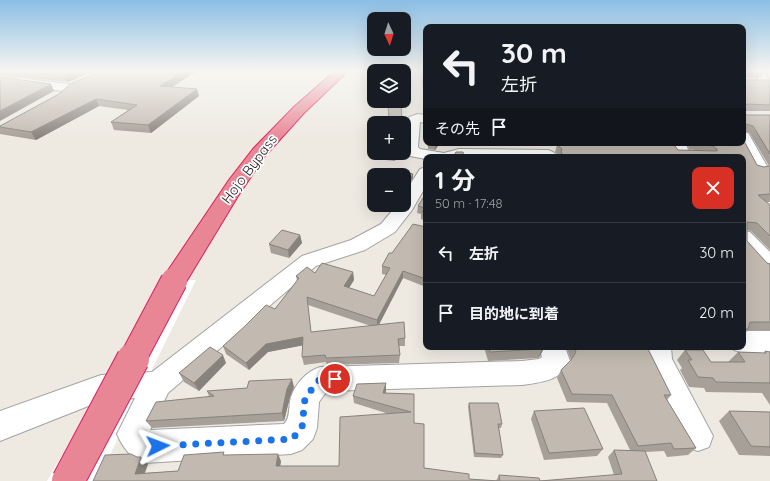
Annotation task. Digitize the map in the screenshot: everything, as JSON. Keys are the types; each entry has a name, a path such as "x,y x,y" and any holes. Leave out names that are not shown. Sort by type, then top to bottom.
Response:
{"highway":[{"name":"Hojo Bypass","path":"174,281 182,258 237,171 278,122 306,93"},
{"name":"Hojo Bypass","path":"68,481 174,281 191,258 210,224 236,183 259,153 303,105 316,93"}],"street":[{"path":"51,100 61,93"},
{"path":"423,119 418,118 414,120 410,148 415,153 423,154"},
{"path":"746,140 765,168"},
{"path":"680,146 681,153 687,154"},
{"path":"459,154 550,152"},
{"path":"746,165 765,168"},
{"path":"423,177 404,210 403,221 358,245 309,261 158,384 132,434 144,447 292,439 302,428 305,398 320,379 522,373 545,370 556,361 553,350"},
{"path":"746,240 770,265"},
{"path":"746,342 770,342"},
{"path":"658,350 659,360 698,436"},
{"path":"0,426 101,388 158,384"}],"pier":[{"path":"162,280 196,280 97,481 47,481"}],"building":[{"path":"0,93 33,93 0,111"},
{"path":"191,93 148,125 111,122 137,105 96,99 31,132 0,127 59,94"},
{"path":"746,93 770,93 770,105 746,105"},
{"path":"388,108 401,108 402,116 389,116"},
{"path":"746,114 770,115 770,154 753,126 746,124"},
{"path":"746,145 757,165 764,167 770,166 770,194 758,195 770,205 770,236 757,223 747,222 747,241 767,263 770,264 770,322 750,322 748,329 746,329 746,154 562,154 562,149 558,146 675,146 678,150 717,151 717,149 713,146 746,146"},
{"path":"456,152 463,152 463,154 455,154"},
{"path":"423,198 423,207 418,206"},
{"path":"413,224 423,226 423,278 403,271 377,320 307,297 311,332 404,322 405,338 398,339 400,355 326,358 325,355 302,357 303,337 266,344 246,363 223,346 266,305 275,309 299,278 296,276 307,267 315,273 322,263 353,272 344,286 374,296 390,268 382,266 389,253 392,253"},
{"path":"282,230 300,235 288,250 269,244"},
{"path":"210,347 223,355 194,383 179,373"},
{"path":"489,350 525,350 490,352"},
{"path":"575,350 648,350 671,395 664,395 696,448 674,449 671,443 638,446 612,395 572,394 561,370 571,360 576,352"},
{"path":"685,350 703,350 711,362 745,362 738,352 770,352 770,383 716,382 713,378 698,377 688,360 692,360"},
{"path":"292,379 287,389 282,413 146,421 156,402 214,396 207,391 247,388 249,381"},
{"path":"386,383 383,393 414,394 414,423 424,424 424,468 469,474 469,479 499,481 93,481 105,455 131,454 141,457 135,474 178,471 184,455 224,452 223,455 278,454 276,466 339,466 340,417 411,412 353,396 357,384"},
{"path":"469,403 498,403 502,424 498,424 503,455 475,453"},
{"path":"584,408 603,449 549,453 534,411"},
{"path":"729,411 770,412 770,447 751,446"},
{"path":"614,450 645,451 657,481 540,481 622,474"},
{"path":"499,475 539,478 540,481 500,481"}],"route":[{"path":"158,446 292,439 302,428 305,398 320,379 335,379"}]}
